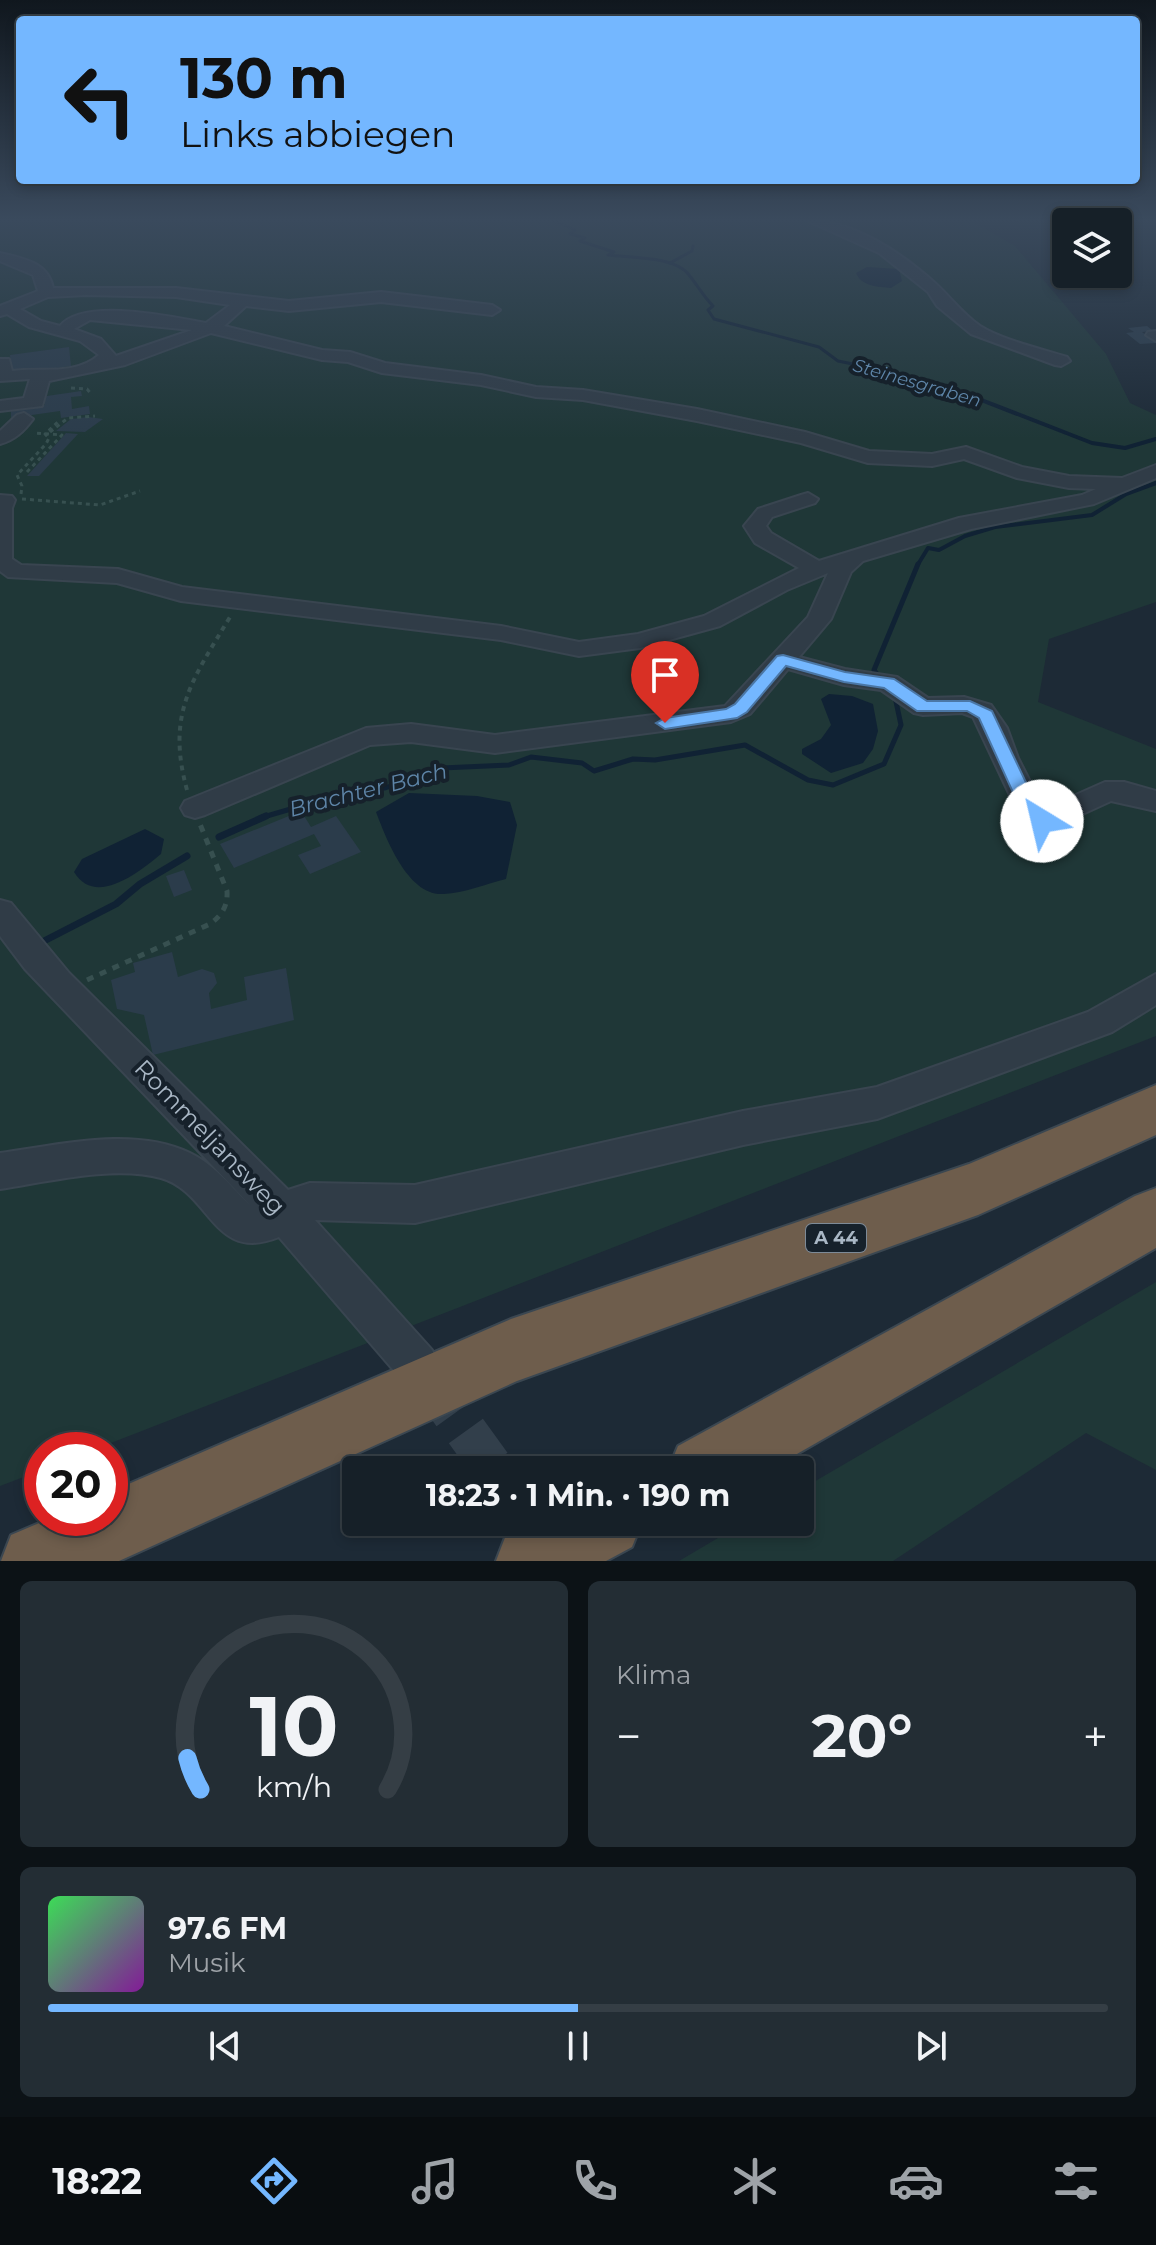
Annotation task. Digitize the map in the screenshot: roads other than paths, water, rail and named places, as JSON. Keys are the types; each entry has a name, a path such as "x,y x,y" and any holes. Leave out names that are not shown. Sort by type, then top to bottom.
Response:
{"highway":[{"name":"A 44","path":"37,1561 511,1351 978,1188 1156,1109"},
{"path":"727,1456 1156,1216"},
{"path":"532,1561 580,1536"}],"street":[{"path":"4,310 53,293"},
{"path":"158,293 289,306 381,297 492,310"},
{"path":"936,293 943,303 977,331 1061,361"},
{"path":"0,406 21,419 42,377 165,347 206,329 237,308 240,303 237,300"},
{"path":"4,310 105,348 108,356 98,365"},
{"path":"63,332 72,321 89,315 153,319 322,355 350,357 382,368 481,380 536,392 583,395 697,415 805,438 868,457 932,460 966,453 1017,472 1069,482 1126,484"},
{"path":"0,364 3,363 4,377 33,373 42,377"},
{"path":"5,500 2,508 1,562 7,569 16,572 118,576 181,594 501,633 579,649 640,641 712,621 779,585 892,543 967,523 1087,500 1156,471"},
{"path":"808,499 765,513 755,526 763,538 816,569"},
{"path":"195,808 366,737 411,733 495,744 721,716 741,708 819,619 848,560"},
{"path":"783,660 874,681 923,707 970,706 986,715 1034,818 1042,821 1053,818 1083,800 1108,791 1131,792 1156,801"},
{"name":"Rommeljansweg","path":"0,912 18,937 67,989 285,1213 417,1365"},
{"path":"14,1174 126,1158 164,1160 200,1181 246,1227 263,1225 299,1202 415,1204 743,1128 877,1103 1100,1022 1156,988"}],"water":[{"path":"829,694 852,696 873,704 878,731 873,749 863,763 831,773 802,754 802,749 821,739 831,725 821,699"},
{"path":"409,793 477,796 510,802 517,825 506,879 444,894 420,886 400,864 376,812"},
{"path":"145,829 164,839 161,854 141,870 105,887 93,887 74,872 82,859"}],"waterway":[{"name":"Steinesgraben","path":"702,293 713,306 708,310 714,319 819,347 838,361 883,370"},
{"name":"Steinesgraben","path":"883,370 893,372"},
{"name":"Steinesgraben","path":"883,370 953,389 1092,443 1125,448 1156,439"},
{"name":"Brachter Bach","path":"918,565 928,548 939,550 965,536 995,527 1092,515 1126,494 1156,483"},
{"name":"Brachter Bach","path":"881,680 874,670 918,565"},
{"name":"Brachter Bach","path":"264,817 366,787 385,788 442,768 509,765 531,757 582,763 594,771 633,759 655,760 745,745 808,780 833,785 884,764 901,725 895,697"},
{"name":"Brachter Bach","path":"219,837 264,817"},
{"name":"Brachter Bach","path":"260,818 264,817"},
{"name":"Brachter Bach","path":"44,941 116,904 140,884 187,856"}],"tunnel":[{"path":"429,1380 484,1456"}]}
